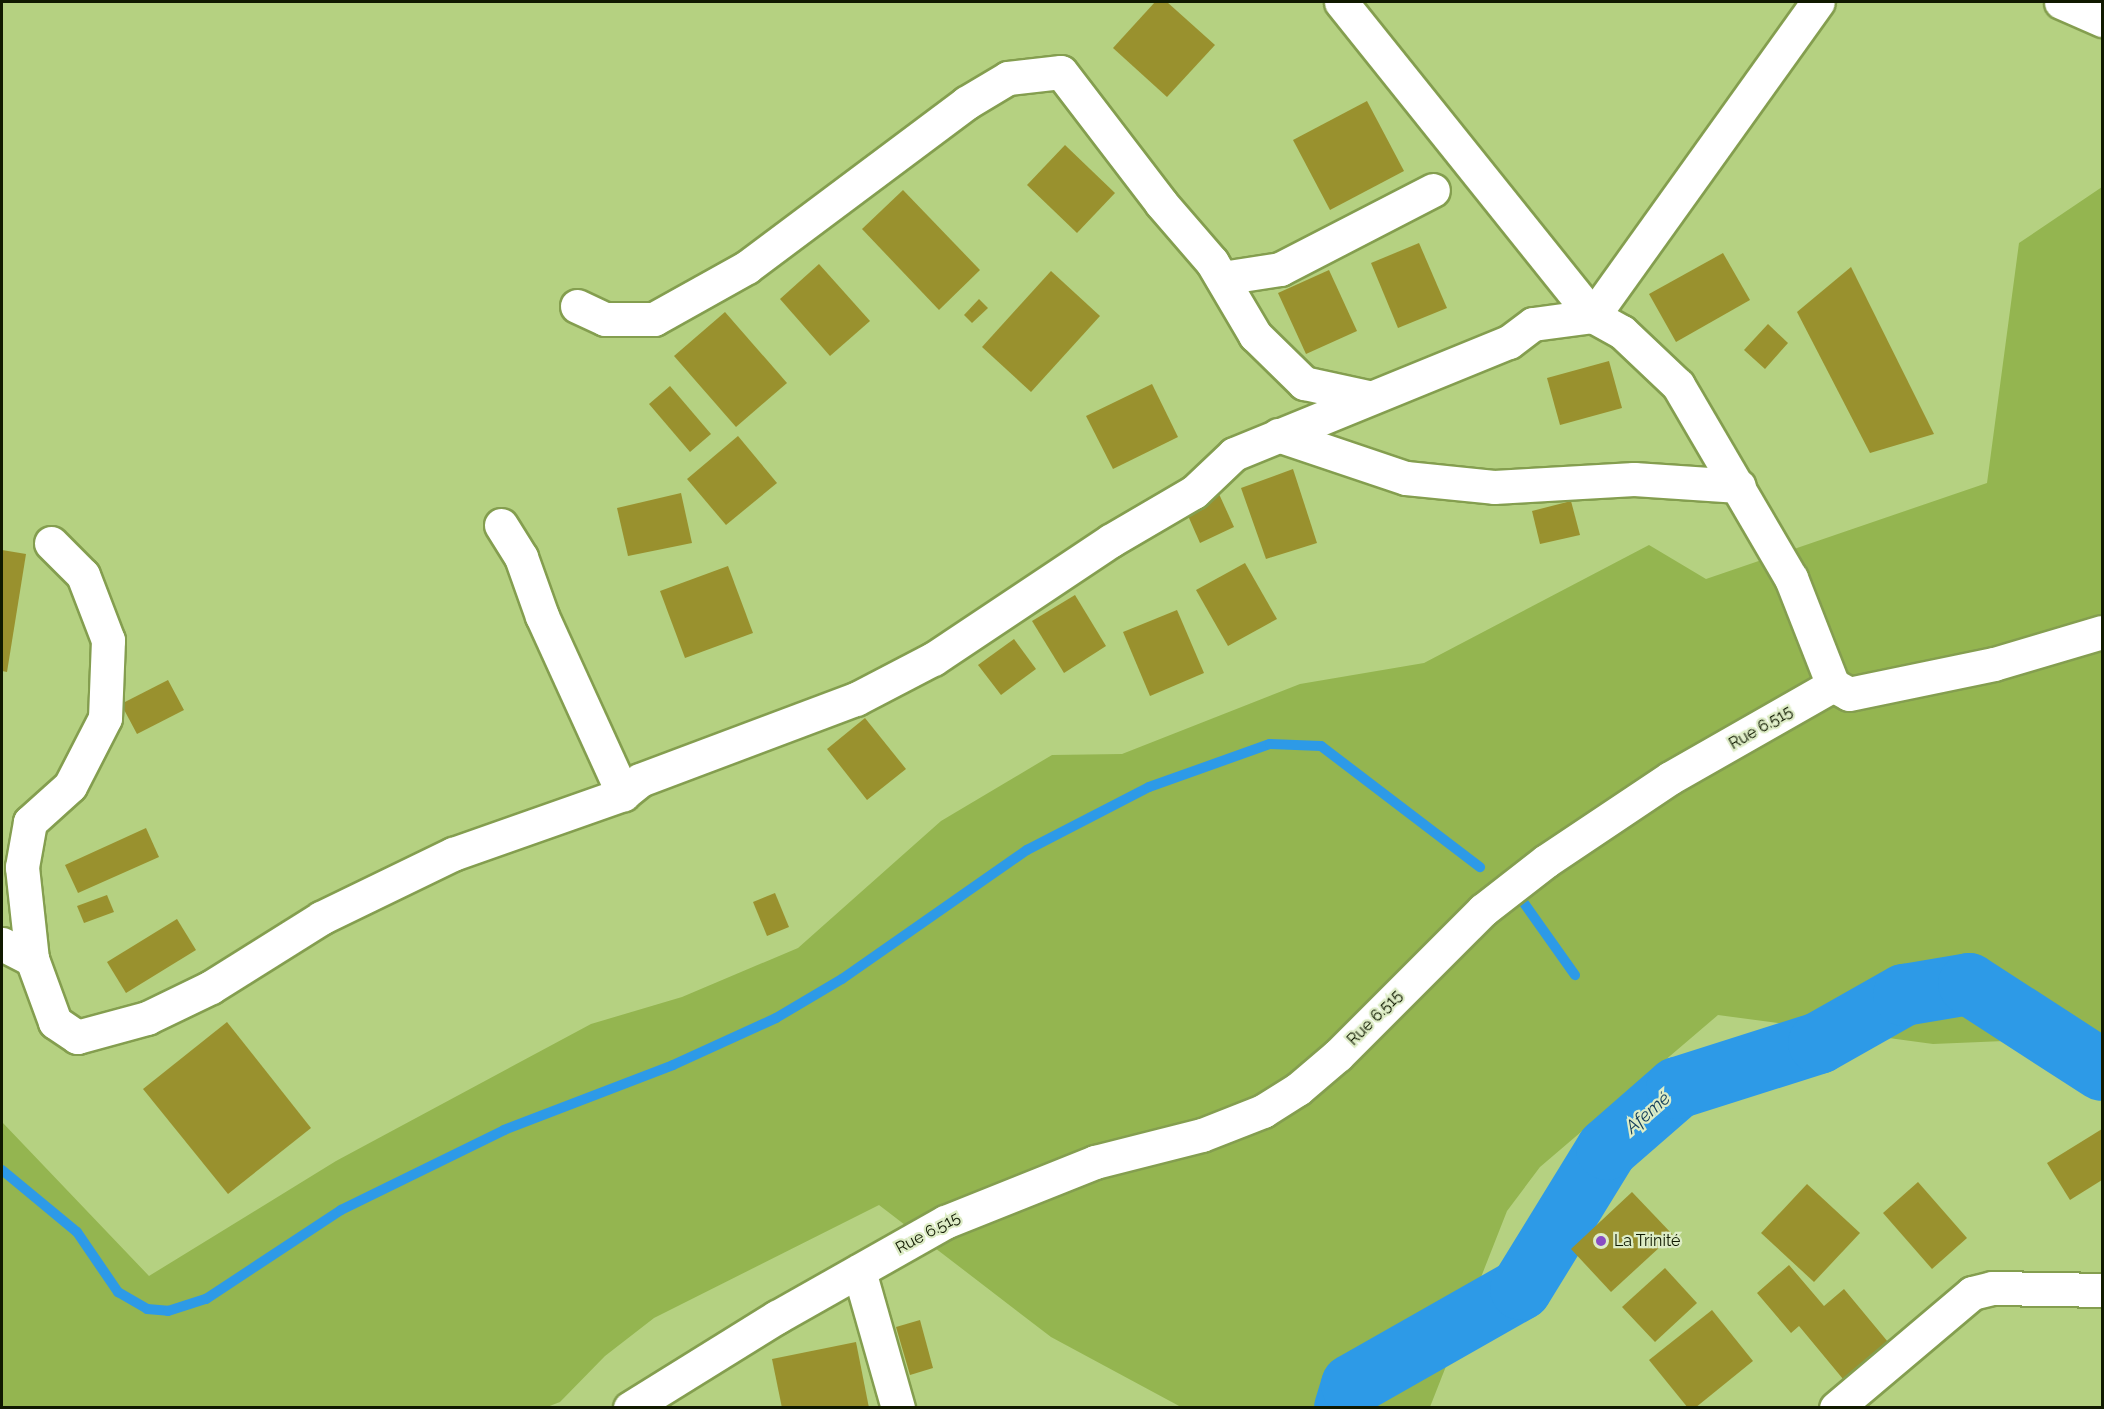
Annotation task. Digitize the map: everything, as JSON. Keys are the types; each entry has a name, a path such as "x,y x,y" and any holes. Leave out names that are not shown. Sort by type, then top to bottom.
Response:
{"street":[{"path":"1341,2 1593,316 1622,332 1678,385 1791,578 1833,685 1849,694 1994,664 2103,632"},
{"path":"51,543 84,574 108,640 105,718 70,786 30,822 22,867 32,959 56,1023 65,1032 77,1037 147,1018 211,987 321,918 453,854 623,794 640,780 856,699 933,659 1110,541 1194,492 1234,454 1368,397 1509,342 1533,324 1593,316 1818,2"},
{"path":"2061,2 2103,20"},
{"path":"577,306 605,319 654,319 747,267 966,103 1008,78 1061,72 1222,278 1255,335 1304,383 1368,397"},
{"path":"1222,278 1280,269 1433,190"},
{"path":"1278,435 1406,478 1494,487 1634,479 1739,486"},
{"path":"501,525 521,556 542,616 623,794"},
{"name":"Rue 6.515","path":"630,1407 945,1222 1006,1194 1095,1162 1202,1135 1263,1111 1338,1055 1484,910 1546,861 1670,778 1833,685"},
{"path":"2,944 32,959"},
{"path":"860,1271 898,1407"},
{"path":"1836,1407 1972,1293 1992,1288 2103,1290"}],"green space":[{"path":"2102,187 2102,1037 1933,1044 1718,1015 1540,1167 1507,1211 1430,1407 1181,1407 1051,1337 879,1205 654,1318 605,1356 560,1402 547,1407 2,1407 2,1122 149,1276 336,1161 591,1024 682,997 798,948 941,821 1052,755 1122,754 1300,684 1424,663 1649,545 1706,579 1987,483 2019,243"}],"building":[{"path":"1155,2 1167,2 1215,45 1167,97 1113,48"},
{"path":"1367,101 1404,171 1330,210 1293,140"},
{"path":"1065,145 1115,193 1077,233 1027,185"},
{"path":"903,190 980,270 939,310 862,229"},
{"path":"1419,243 1447,308 1398,328 1371,263"},
{"path":"1723,253 1750,300 1676,342 1649,294"},
{"path":"819,264 870,321 830,356 780,299"},
{"path":"1851,267 1934,434 1870,453 1797,312"},
{"path":"1329,270 1357,331 1306,354 1278,293"},
{"path":"1051,271 1100,316 1031,392 982,347"},
{"path":"979,299 988,308 972,323 964,315"},
{"path":"725,312 787,383 736,427 674,356"},
{"path":"1768,324 1788,343 1765,369 1744,350"},
{"path":"1609,361 1622,408 1560,425 1547,378"},
{"path":"1152,384 1178,437 1113,469 1086,416"},
{"path":"670,386 711,434 690,452 649,404"},
{"path":"738,436 777,483 726,525 687,479"},
{"path":"1293,469 1317,543 1266,559 1241,488"},
{"path":"681,493 692,543 628,556 617,508"},
{"path":"1219,494 1234,527 1200,543 1185,509"},
{"path":"1571,501 1580,535 1540,544 1532,511"},
{"path":"2,550 26,554 7,672 2,671"},
{"path":"1245,563 1277,619 1228,646 1196,590"},
{"path":"728,566 753,633 685,658 660,591"},
{"path":"1075,595 1106,646 1064,673 1032,621"},
{"path":"1177,610 1204,673 1150,696 1123,632"},
{"path":"1014,639 1036,669 1001,695 978,665"},
{"path":"168,680 184,710 137,734 121,704"},
{"path":"865,718 906,769 867,800 827,749"},
{"path":"146,828 159,857 78,893 65,865"},
{"path":"775,893 789,927 767,936 753,902"},
{"path":"107,895 114,912 84,923 77,906"},
{"path":"177,919 196,950 126,993 107,962"},
{"path":"227,1022 311,1128 228,1194 143,1089"},
{"path":"2102,1129 2102,1180 2070,1200 2047,1163"},
{"path":"1918,1182 1967,1238 1932,1269 1883,1213"},
{"path":"1807,1184 1860,1233 1814,1282 1761,1233"},
{"path":"1632,1192 1673,1235 1611,1292 1571,1249"},
{"path":"1789,1265 1824,1306 1844,1289 1893,1348 1848,1385 1799,1326 1791,1333 1757,1293"},
{"path":"1665,1268 1697,1303 1655,1342 1622,1307"},
{"path":"1712,1310 1753,1361 1695,1408 1688,1408 1649,1360"},
{"path":"920,1320 933,1368 910,1375 896,1327"},
{"path":"856,1342 869,1408 782,1408 772,1359"}],"waterway":[{"path":"2,1170 77,1232 118,1292 147,1309 168,1311 206,1299 341,1210 504,1130 673,1065 776,1018 842,979 1027,850 1149,787 1270,744 1321,746 1480,867"},
{"path":"1519,896 1575,975"},
{"name":"Afemé","path":"1345,1408 1352,1385 1521,1289 1607,1149 1677,1088 1819,1043 1904,995 1969,984 2102,1070"}],"place":[{"name":"La Trinité","path":"1601,1241"}]}
